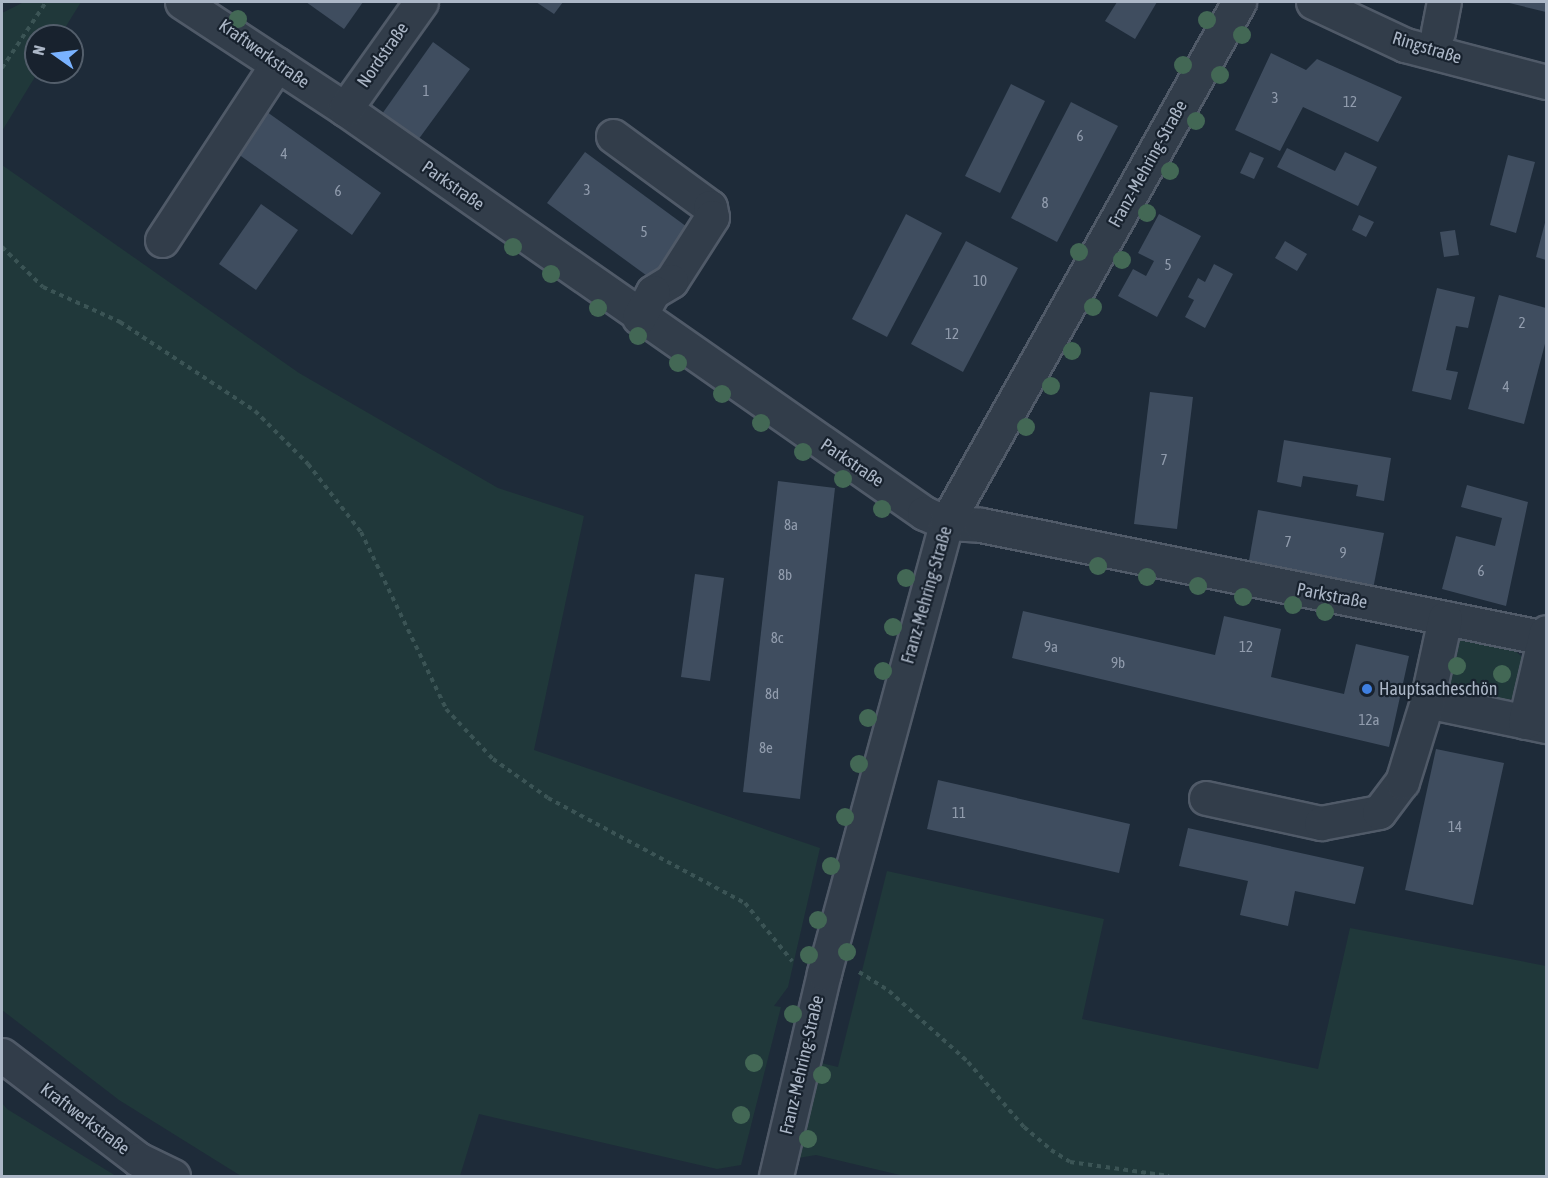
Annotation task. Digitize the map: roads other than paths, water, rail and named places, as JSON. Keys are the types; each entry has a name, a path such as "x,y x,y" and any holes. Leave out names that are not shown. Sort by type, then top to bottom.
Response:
{"street":[{"name":"Kraftwerkstraße","path":"182,2 345,109"},
{"name":"Nordstraße","path":"345,109 421,2"},
{"name":"Franz-Mehring-Straße","path":"776,1176 825,967 946,522 1239,2"},
{"name":"Ringstraße","path":"1313,2 1405,45 1546,82"},
{"path":"162,240 277,64"},
{"name":"Parkstraße","path":"345,109 639,317 924,513 946,522 1002,529 1445,618 1546,635"},
{"path":"613,136 710,207 712,217 671,282 653,292 639,317"},
{"path":"1206,798 1321,823 1378,812 1402,782 1427,701 1445,618"},
{"path":"1427,701 1536,724 1546,635"},
{"name":"Kraftwerkstraße","path":"2,1055 138,1159 173,1176"}],"place":[{"name":"Hauptsacheschön","path":"1367,689"}]}
